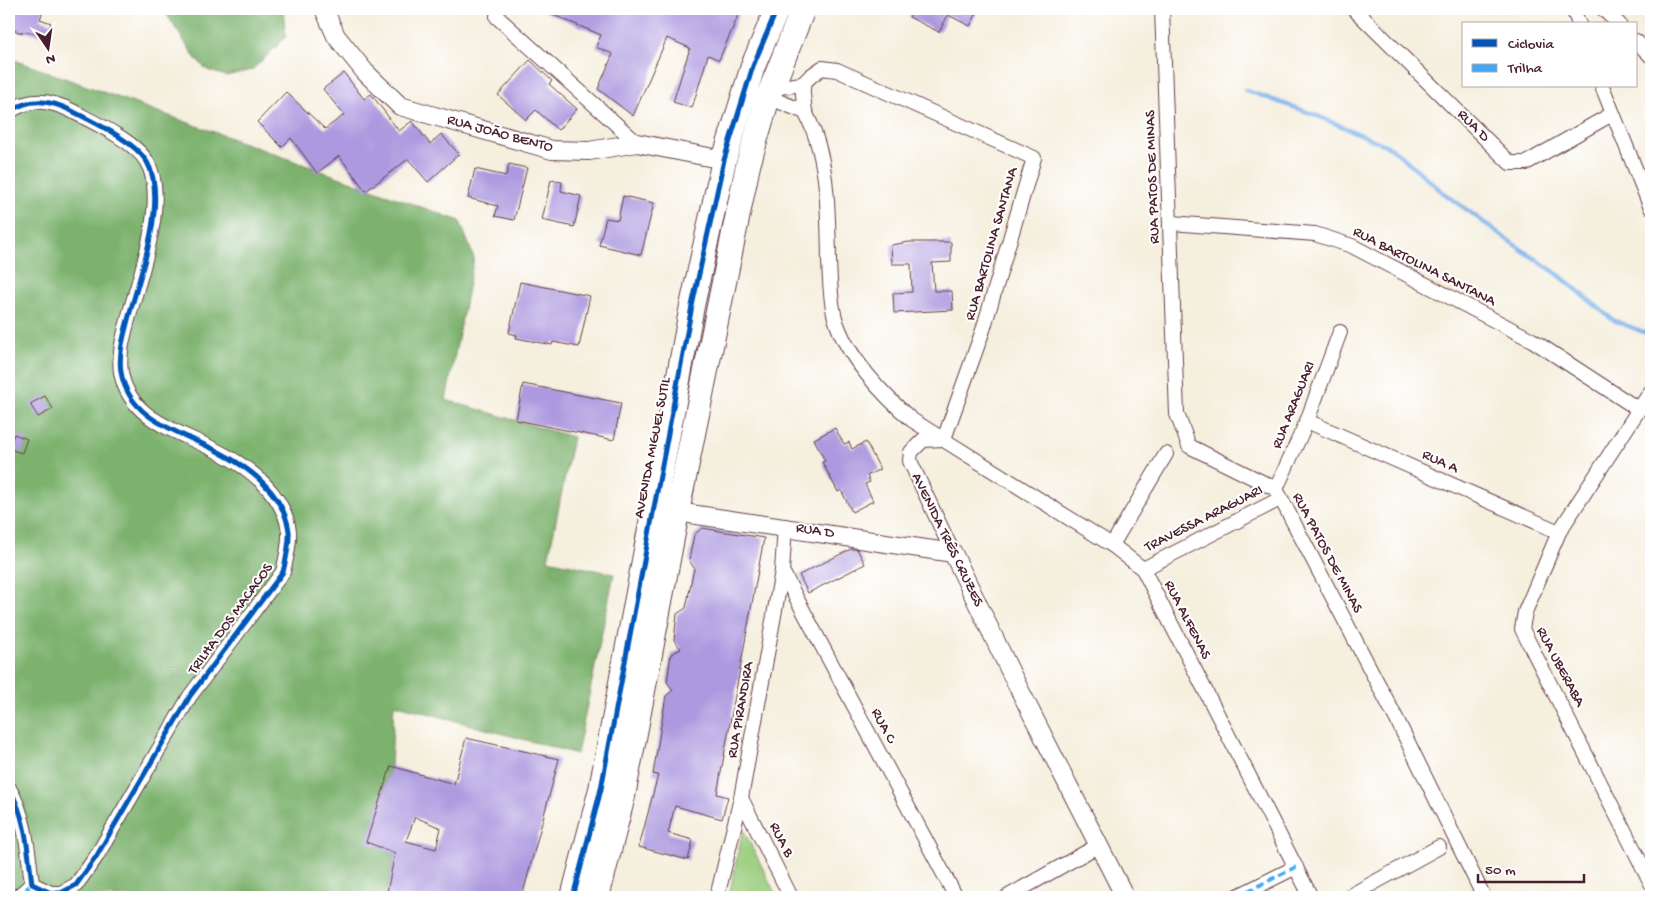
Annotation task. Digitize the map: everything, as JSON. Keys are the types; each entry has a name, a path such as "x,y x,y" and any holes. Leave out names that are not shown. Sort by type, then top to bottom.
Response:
{"highway":[{"name":"AVENIDA MIGUEL SUTIL","path":"573,897 601,789 692,306 724,160 753,66 777,9"},
{"path":"597,897 624,796 677,512 748,165 770,93 804,9"}],"street":[{"name":"RUA JOÃO BENTO","path":"324,9 336,36 365,72 400,106 552,150 589,151 637,143 724,160"},
{"path":"498,9 497,17 637,143"},
{"name":"RUA PATOS DE MINAS","path":"1162,9 1172,223 1177,414 1189,446 1278,494 1398,722 1484,897"},
{"name":"RUA D","path":"1354,9 1510,163 1526,163 1612,114"},
{"path":"1573,9 1578,22"},
{"path":"1603,9 1617,22"},
{"path":"1638,43 1651,56"},
{"name":"RUA BARTOLINA SANTANA","path":"802,84 822,68 837,70 1034,158 984,330 944,439"},
{"path":"770,93 802,84 805,112 815,130 827,189 830,281 835,318 846,342 861,365 890,402 912,420 944,439"},
{"path":"1603,88 1651,208"},
{"path":"770,93 805,112"},
{"name":"TRILHA DOS MACACOS","path":"9,112 20,104 42,101 57,104 128,143 146,160 153,176 156,193 149,238 121,349 121,372 126,389 148,416 163,427 218,451 243,465 266,486 281,506 289,531 283,572 190,696 96,857 76,885 61,893 51,893 32,884"},
{"name":"RUA BARTOLINA SANTANA","path":"1172,223 1315,234 1352,246 1532,340 1638,409"},
{"name":"RUA ARAGUARI","path":"1278,494 1340,332"},
{"name":"RUA UBERABA","path":"1651,391 1559,532 1525,612 1522,629 1651,883"},
{"name":"RUA A","path":"1307,421 1559,532"},
{"name":"RUA ALFENAS","path":"944,439 1112,545 1143,569 1311,897"},
{"name":"AVENIDA TRÊS CRUZES","path":"944,439 923,440 911,452 910,461 1012,675 1125,897"},
{"path":"1112,545 1166,454"},
{"name":"TRAVESSA ARAGUARI","path":"1143,569 1278,494"},
{"name":"RUA D","path":"677,512 785,526 953,552"},
{"name":"RUA PIRANDIRA","path":"717,897 741,798 782,571 785,526"},
{"name":"RUA C","path":"782,571 956,897"},
{"path":"9,788 19,804 28,848 32,884 17,897"},
{"name":"RUA B","path":"741,798 791,897"},
{"path":"1007,897 1099,845"},
{"path":"1348,897 1439,847"},
{"path":"1236,897 1296,868"}],"green space":[{"path":"163,9 283,9 286,37 252,70 226,76 207,70 196,59"},
{"path":"9,58 460,221 474,258 446,400 573,437 548,560 614,574 577,754 394,704 391,766 366,842 395,853 386,897 9,897"},
{"path":"743,829 777,897 729,897"}],"building":[{"path":"9,9 44,9 40,19 51,23 46,38 33,33 18,32 12,29 9,25"},
{"path":"539,9 741,9 719,60 708,55 692,108 673,102 690,48 667,38 633,116 598,89 613,54 596,47 601,35"},
{"path":"913,9 979,9 970,26 948,15 939,32 909,17"},
{"path":"530,60 552,81 549,84 577,109 558,130 536,110 526,120 498,95"},
{"path":"344,73 364,99 371,94 399,131 412,121 430,144 441,134 459,154 428,182 408,159 366,191 339,156 317,173 291,138 282,147 257,122 286,92 325,129 344,115 323,89"},
{"path":"509,164 527,168 514,220 495,216 498,206 468,198 475,169 506,176"},
{"path":"551,180 562,182 561,191 581,196 574,227 542,220"},
{"path":"623,196 654,203 641,255 599,245 606,218 618,220"},
{"path":"909,242 951,242 951,262 932,263 934,291 952,291 953,310 894,313 893,293 912,292 911,264 892,264 891,245"},
{"path":"520,282 590,296 579,347 553,342 552,345 516,338 517,335 509,333"},
{"path":"523,384 621,403 614,440 516,420"},
{"path":"45,396 53,409 38,417 30,404"},
{"path":"835,428 844,444 849,442 852,449 866,442 880,469 867,476 870,482 865,484 873,501 852,512 841,490 838,492 822,462 825,461 814,439"},
{"path":"14,434 27,439 22,453 9,449"},
{"path":"702,528 764,538 717,794 728,797 722,819 675,806 668,833 693,840 688,860 639,847 658,775 653,774 666,696 673,690 667,682 671,654 681,649 674,640 677,614 686,608 694,568 689,560 694,535"},
{"path":"851,549 857,549 865,564 808,593 799,575"},
{"path":"466,738 559,759 522,897 386,897 395,853 366,842 391,766 454,784","holes":["415,817 441,828 436,849 406,841"]}],"waterway":[{"path":"1245,90 1313,114 1392,148 1445,194 1559,275 1613,320 1651,335"}],"marked path":[{"path":"1236,897 1296,867"},
{"path":"17,897 32,884"}],"cycle path":[{"path":"573,897 601,789 692,306 724,160 753,66 777,9"},
{"path":"9,112 32,102 56,104 102,126 124,140 141,154 147,162 153,177 155,195 154,215 146,257 121,350 121,372 126,389 134,402 159,423 231,458 253,474 273,494 280,505 289,531 288,552 283,572 190,696 96,857 76,885 61,893 51,893 32,884 23,822 9,788"}]}
